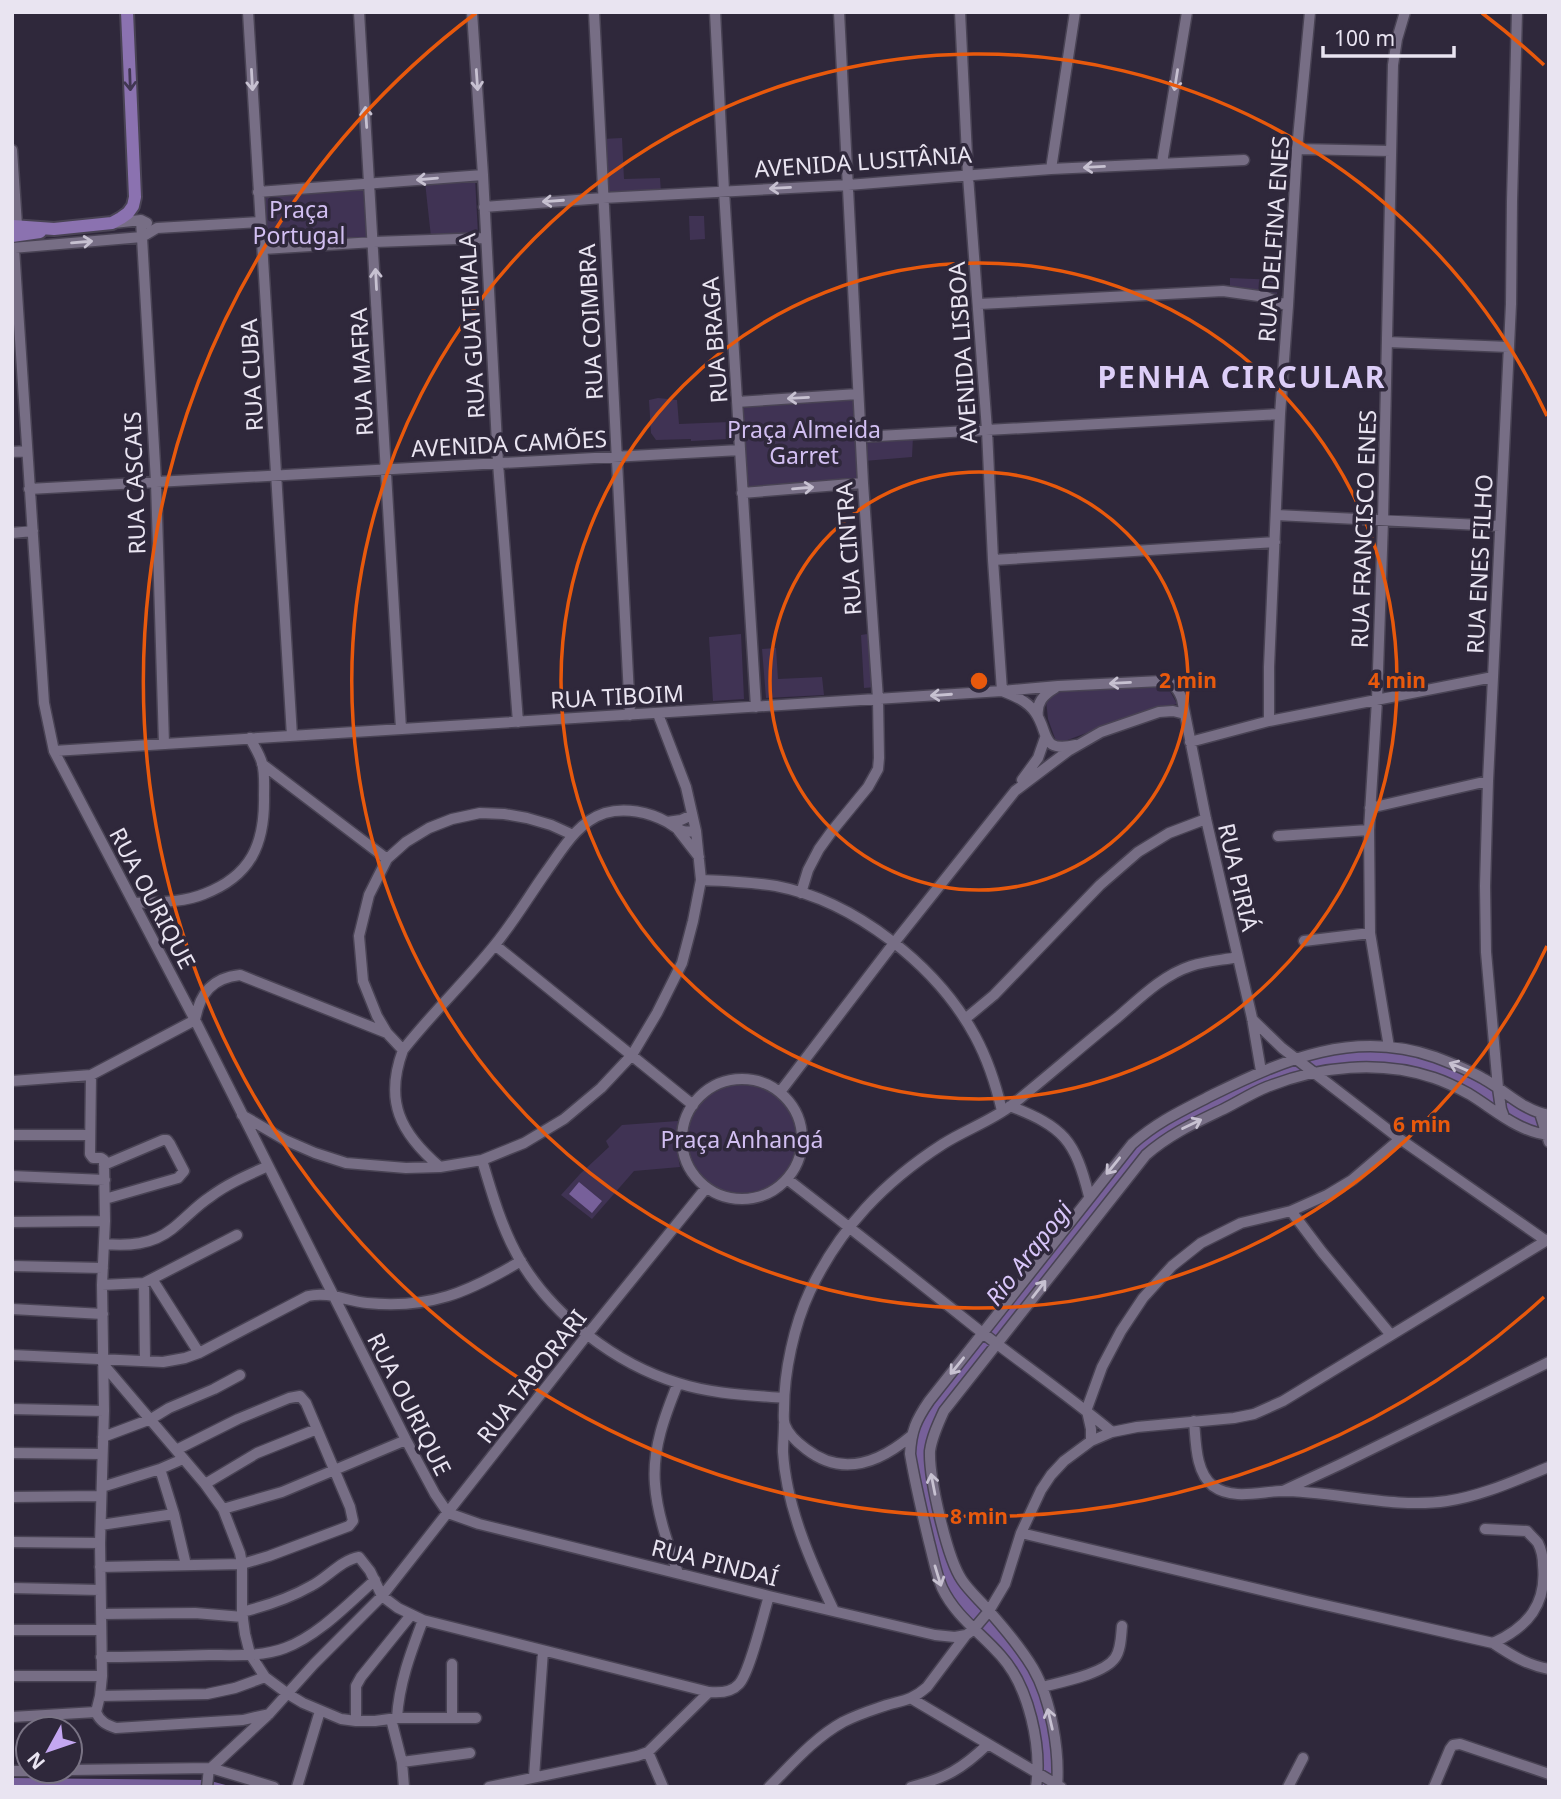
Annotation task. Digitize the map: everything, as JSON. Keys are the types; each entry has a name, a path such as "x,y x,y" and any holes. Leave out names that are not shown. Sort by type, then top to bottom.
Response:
{"main road":[{"path":"14,236 111,223 128,213 133,206 135,197 127,12"}],"street":[{"name":"RUA CUBA","path":"248,12 292,736"},
{"name":"RUA MAFRA","path":"359,12 401,729"},
{"name":"RUA GUATEMALA","path":"472,12 498,463 518,722"},
{"name":"RUA COIMBRA","path":"594,12 630,715"},
{"name":"RUA BRAGA","path":"715,12 756,707"},
{"name":"RUA CINTRA","path":"801,893 808,870 819,849 868,787 878,769 878,699 860,437 839,12"},
{"name":"AVENIDA LISBOA","path":"960,12 968,176 979,304 1002,691"},
{"path":"1051,169 1075,12"},
{"path":"1162,163 1187,12"},
{"name":"RUA DELFINA ENES","path":"1269,721 1280,414 1297,149 1310,12"},
{"name":"RUA FRANCISCO ENES","path":"1390,1047 1370,933 1369,830 1377,700 1383,520 1393,65 1396,39 1405,12"},
{"name":"RUA ENES FILHO","path":"1503,1113 1486,952 1485,886 1511,304 1517,12"},
{"path":"1297,149 1391,151"},
{"name":"RUA OURIQUE","path":"12,150 26,451 44,703 54,751 195,1020 406,1440 447,1513"},
{"name":"AVENIDA LUSITÂNIA","path":"484,206 848,185 1051,169 1244,160"},
{"path":"258,192 483,175"},
{"path":"111,223 141,220 157,228"},
{"name":"RUA CASCAIS","path":"141,220 156,482 164,744"},
{"path":"14,236 142,237 157,228 260,222"},
{"path":"263,249 486,238"},
{"path":"979,304 1223,291 1266,297 1289,306"},
{"path":"1387,342 1509,347"},
{"path":"737,402 858,394"},
{"path":"860,437 1280,414"},
{"name":"AVENIDA CAMÕES","path":"29,489 740,450"},
{"path":"12,452 26,451"},
{"path":"743,493 863,483"},
{"path":"1276,516 1500,526"},
{"path":"12,533 33,531"},
{"path":"993,560 1275,542"},
{"path":"1190,742 1269,721 1493,677"},
{"name":"RUA TIBOIM","path":"54,751 1058,686 1162,681 1169,682 1179,691"},
{"path":"1058,686 1039,702 1038,717 1045,738 1055,747 1076,745"},
{"path":"1002,691 1022,700 1038,717"},
{"name":"RUA PIRIÁ","path":"1179,691 1252,1018 1261,1071"},
{"path":"1015,790 1076,745 1101,732 1166,711 1185,714"},
{"path":"241,1114 285,1140 346,1163 407,1168 440,1167 482,1160 524,1143 564,1119 601,1088 632,1055 682,963 701,880 696,831 686,787 658,714"},
{"path":"134,903 181,901 202,895 225,885 242,871 256,849 265,820 262,764 250,738"},
{"path":"780,1092 1015,790 1038,758 1045,738"},
{"path":"262,764 387,859"},
{"path":"1370,808 1488,781"},
{"path":"440,1167 409,1135 398,1112 394,1086 396,1069 403,1050 495,945 573,835 592,818 607,812 624,810 645,813 667,822 677,830 700,859"},
{"path":"403,1050 387,1034 363,981 359,936 369,895 387,859 429,828 452,819 480,813 527,818 573,835"},
{"path":"667,822 692,815"},
{"path":"965,1019 994,995 1100,885 1138,852 1169,833 1206,819"},
{"path":"677,830 696,831"},
{"path":"1278,836 1369,830"},
{"path":"701,880 776,887 801,893 841,909 894,943 930,976 965,1019 976,1038 1006,1109"},
{"path":"1304,941 1370,933"},
{"path":"495,945 693,1105"},
{"path":"834,1611 802,1536 788,1486 783,1452 784,1398 793,1341 809,1294 829,1254 849,1226 917,1162 1006,1109 1159,983 1192,966 1238,957"},
{"path":"12,1081 91,1075 195,1020 198,1004 205,993 214,983 226,976 240,975 387,1034"},
{"path":"769,1787 824,1734 878,1707 912,1699 927,1687 987,1613 1005,1584 1033,1504 1051,1475 1064,1461 1091,1441 1112,1432 1137,1427 1254,1414 1283,1401 1547,1239 1400,1139 1264,1032 1252,1018"},
{"path":"1052,1782 1015,1675 1003,1658 972,1631 958,1614 941,1585 910,1454 911,1436 929,1401 990,1338 1146,1155 1173,1133 1306,1066 1317,1052 1346,1047 1390,1047 1416,1051 1483,1078 1499,1092 1543,1115 1547,1136 1535,1133 1465,1092 1434,1078 1381,1067 1306,1066 1261,1071 1155,1124 1132,1144 1089,1196 990,1338 944,1411 930,1450 938,1507 955,1568 962,1581 1032,1667 1042,1687 1057,1753 1052,1782"},
{"path":"91,1075 91,1156 103,1161 167,1140 184,1171 178,1178 105,1199"},
{"path":"744,1079 762,1082 780,1092 792,1105 800,1123 802,1142 798,1161 787,1179 775,1190 758,1198 721,1196 706,1188 692,1172 684,1155 682,1136 685,1119 693,1105 709,1088 726,1081 744,1079"},
{"path":"1006,1109 1035,1117 1060,1132 1078,1157 1089,1196"},
{"path":"12,1135 89,1135"},
{"path":"1091,1441 1086,1411 1102,1367 1143,1298 1172,1266 1202,1243 1241,1223 1291,1211 1327,1195 1352,1180 1400,1139"},
{"path":"482,1160 505,1230 521,1261 563,1314 587,1335 646,1371 678,1383 719,1393 784,1398"},
{"path":"103,1161 104,1411 100,1543 102,1676 96,1712 107,1726 124,1728 243,1720 269,1714"},
{"path":"104,1244 124,1245 158,1238 211,1195 268,1166"},
{"path":"12,1176 105,1180"},
{"path":"787,1179 1112,1432"},
{"name":"RUA TABORARI","path":"209,1775 382,1596 706,1188"},
{"path":"1291,1211 1391,1335"},
{"path":"12,1222 105,1221"},
{"path":"102,1285 148,1281 237,1236"},
{"path":"12,1355 163,1362 199,1353 299,1300 317,1294 376,1304 428,1302 450,1297 485,1283 521,1261"},
{"path":"12,1266 103,1268"},
{"path":"148,1281 199,1353"},
{"path":"145,1360 148,1281"},
{"path":"12,1310 103,1314"},
{"path":"103,1361 223,1509 240,1553 243,1615 250,1654 265,1677 320,1712 356,1721 475,1718"},
{"path":"1282,1491 1549,1362"},
{"path":"103,1437 151,1419 240,1376"},
{"path":"678,1383 659,1438 654,1482 662,1525 678,1573"},
{"path":"100,1567 242,1564 349,1526 354,1521 306,1403 300,1396 238,1419 176,1450"},
{"path":"12,1409 104,1411"},
{"path":"1194,1420 1203,1475 1211,1485 1223,1492 1235,1494 1282,1491 1408,1502 1447,1501 1476,1494 1549,1466"},
{"path":"784,1424 800,1445 812,1454 838,1463 866,1463 878,1459 911,1436"},
{"path":"205,1484 257,1453 317,1429"},
{"path":"223,1509 282,1492 406,1440"},
{"path":"12,1453 102,1454"},
{"path":"12,1497 102,1492 183,1459"},
{"path":"160,1469 186,1565"},
{"name":"RUA PINDAÍ","path":"447,1513 769,1596 935,1635 946,1636 972,1631"},
{"path":"101,1525 174,1514"},
{"path":"1485,1529 1527,1531 1538,1544 1547,1578 1534,1613 1522,1626 1493,1643"},
{"path":"1021,1533 1493,1643 1525,1662 1549,1669"},
{"path":"12,1542 100,1543"},
{"path":"101,1614 243,1615 312,1586 356,1556 365,1563 382,1596 423,1620 719,1693 730,1691 745,1674 769,1596"},
{"path":"101,1657 250,1654 284,1649 323,1625 375,1580"},
{"path":"12,1588 100,1590"},
{"path":"356,1721 356,1686 411,1615"},
{"path":"404,1787 394,1718 402,1678 423,1620"},
{"path":"1042,1687 1097,1671 1109,1664 1116,1658 1122,1626"},
{"path":"12,1630 101,1630"},
{"path":"946,1636 948,1659"},
{"path":"534,1777 543,1651"},
{"path":"452,1664 452,1717"},
{"path":"12,1676 102,1676"},
{"path":"100,1696 206,1694 235,1688 265,1677"},
{"path":"489,1787 648,1752 709,1692"},
{"path":"912,1699 1052,1782"},
{"path":"12,1717 96,1712"},
{"path":"297,1787 320,1712"},
{"path":"911,1787 959,1770 988,1744"},
{"path":"1434,1787 1453,1745 1460,1744 1549,1774"},
{"path":"648,1752 663,1787"},
{"path":"402,1762 470,1753"},
{"path":"1288,1787 1303,1758"},
{"path":"84,1771 209,1775 274,1787"},
{"path":"1036,1787 1052,1782"}],"green space":[{"path":"622,138 624,179 660,178 661,193 606,195 602,139"},
{"path":"475,178 478,234 431,237 425,182"},
{"name":"Praça Portugal","path":"363,188 367,247 268,255 264,195"},
{"path":"689,216 704,216 705,239 690,240"},
{"path":"1230,278 1278,280 1277,294 1230,287"},
{"name":"Praça Almeida Garret","path":"857,397 860,481 745,490 738,404"},
{"path":"649,400 677,400 679,424 729,422 728,439 656,440 651,433"},
{"path":"913,436 912,457 864,461 863,439"},
{"path":"873,633 876,687 864,688 861,635"},
{"path":"741,634 744,699 713,701 709,637"},
{"path":"776,648 778,679 822,677 824,695 766,698 762,649"},
{"path":"1167,686 1177,704 1137,714 1057,744 1048,719 1045,691"},
{"name":"Praça Anhangá","path":"742,1085 763,1089 780,1101 792,1118 796,1139 792,1160 780,1177 763,1189 742,1193 721,1189 704,1177 692,1160 688,1139 692,1118 704,1101 721,1089"},
{"path":"678,1121 676,1145 680,1167 634,1171 592,1219 561,1195 609,1147 606,1141 622,1125"}],"shaded area":[{"path":"579,1182 602,1201 592,1213 569,1194"},
{"path":"12,1778 14,1785 84,1785 84,1779 207,1780 233,1787 12,1787"}],"waterway":[{"name":"Rio Arapogi","path":"1050,1787 1051,1754 1044,1719 1033,1688 1013,1655 954,1591 945,1571 929,1517 921,1471 921,1446 927,1422 943,1397 988,1345 1137,1150 1159,1130 1282,1072 1332,1060 1412,1060 1445,1072 1533,1120 1549,1122"}],"district":[{"name":"PENHA CIRCULAR","path":"1242,376"}]}
